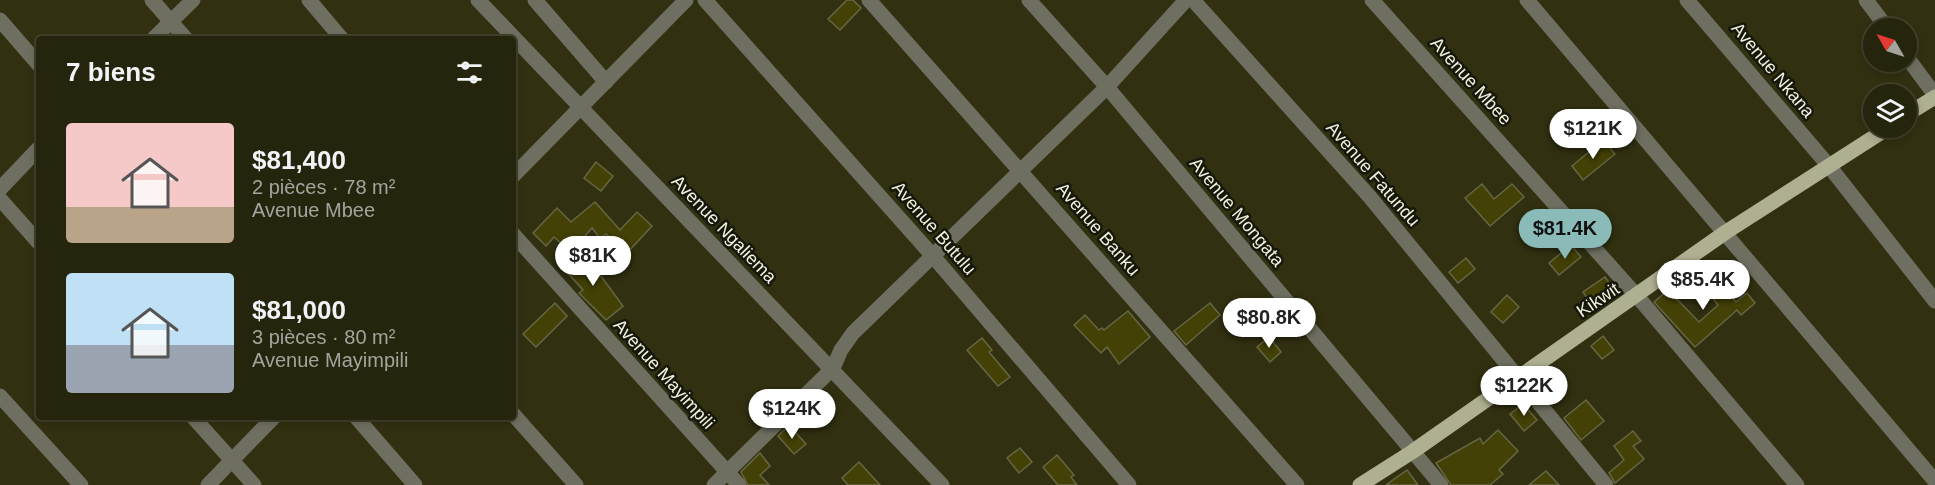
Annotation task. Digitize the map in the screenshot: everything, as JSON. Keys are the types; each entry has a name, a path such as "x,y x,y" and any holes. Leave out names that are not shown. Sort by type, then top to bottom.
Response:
{"main road":[{"path":"1917,108 1935,96"},
{"name":"Kikwit","path":"1360,485 1412,452 1726,232 1872,138"}],"street":[{"path":"152,0 183,36"},
{"path":"156,36 193,0"},
{"path":"309,0 339,36"},
{"name":"Avenue Ngaliema","path":"478,0 512,36"},
{"path":"535,0 606,82"},
{"path":"516,174 686,0"},
{"name":"Avenue Butulu","path":"705,0 932,255 1130,485"},
{"name":"Avenue Banku","path":"869,0 1297,485"},
{"name":"Avenue Mongata","path":"1029,0 1107,87 1442,485"},
{"path":"714,485 833,368 841,350 853,333 1107,87 1186,0"},
{"name":"Avenue Fatundu","path":"1193,0 1369,196 1606,485"},
{"name":"Avenue Mbee","path":"1372,0 1637,296 1797,485"},
{"path":"1527,0 1935,480"},
{"name":"Avenue Nkana","path":"1687,0 1829,166 1935,301"},
{"path":"1866,0 1880,18"},
{"path":"0,20 36,62"},
{"name":"Avenue Ngaliema","path":"516,41 833,368 942,485"},
{"path":"1917,71 1935,96"},
{"path":"0,189 36,151"},
{"path":"0,199 36,240"},
{"name":"Avenue Mayimpili","path":"516,237 739,485"},
{"path":"0,396 81,485"},
{"path":"516,417 576,485"},
{"path":"196,420 254,485"},
{"path":"208,485 271,420"},
{"path":"359,420 416,485"}],"building":[{"path":"847,0 853,0 861,8 840,30 828,19"},
{"path":"1603,140 1615,154 1583,180 1572,166"},
{"path":"596,162 613,176 601,191 584,178"},
{"path":"1482,184 1494,199 1512,184 1524,197 1490,226 1465,198"},
{"path":"595,202 620,230 637,212 652,226 627,253 606,234 600,238 592,228 571,252 554,237 546,246 533,233 557,208 571,222"},
{"path":"1571,245 1581,257 1559,275 1549,263"},
{"path":"577,252 601,276 623,306 606,320 579,293 583,290 562,267"},
{"path":"1466,258 1475,269 1458,283 1449,272"},
{"path":"1714,275 1736,302 1747,293 1755,303 1741,315 1737,310 1695,347 1654,302 1668,290 1699,322 1718,305 1702,285"},
{"path":"1605,277 1612,287 1590,302 1583,292"},
{"path":"1507,295 1519,307 1503,323 1491,312"},
{"path":"555,303 567,316 536,347 523,334"},
{"path":"1210,303 1220,315 1186,345 1174,331"},
{"path":"1275,307 1285,320 1272,330 1262,318"},
{"path":"1128,311 1150,337 1119,364 1107,347 1101,353 1074,325 1085,315 1099,330 1102,328 1104,330"},
{"path":"1603,336 1614,350 1602,359 1591,346"},
{"path":"1269,337 1281,352 1270,362 1257,347"},
{"path":"982,338 992,350 989,352 1010,377 998,386 967,350"},
{"path":"1586,400 1604,421 1581,440 1564,418"},
{"path":"1523,404 1537,420 1524,431 1510,414"},
{"path":"789,425 806,444 794,454 778,436"},
{"path":"1498,430 1518,451 1499,470 1503,474 1490,485 1451,485 1436,463 1480,438 1483,444"},
{"path":"1633,431 1641,441 1633,446 1644,459 1615,483 1609,473 1624,460 1614,446"},
{"path":"1020,448 1032,462 1019,473 1007,458"},
{"path":"760,453 770,466 760,475 769,485 748,485 741,472"},
{"path":"1057,455 1074,475 1071,477 1077,485 1058,485 1043,467"},
{"path":"859,462 880,485 848,485 842,478"},
{"path":"1407,470 1418,485 1386,485"},
{"path":"1546,471 1559,485 1529,485"}]}
